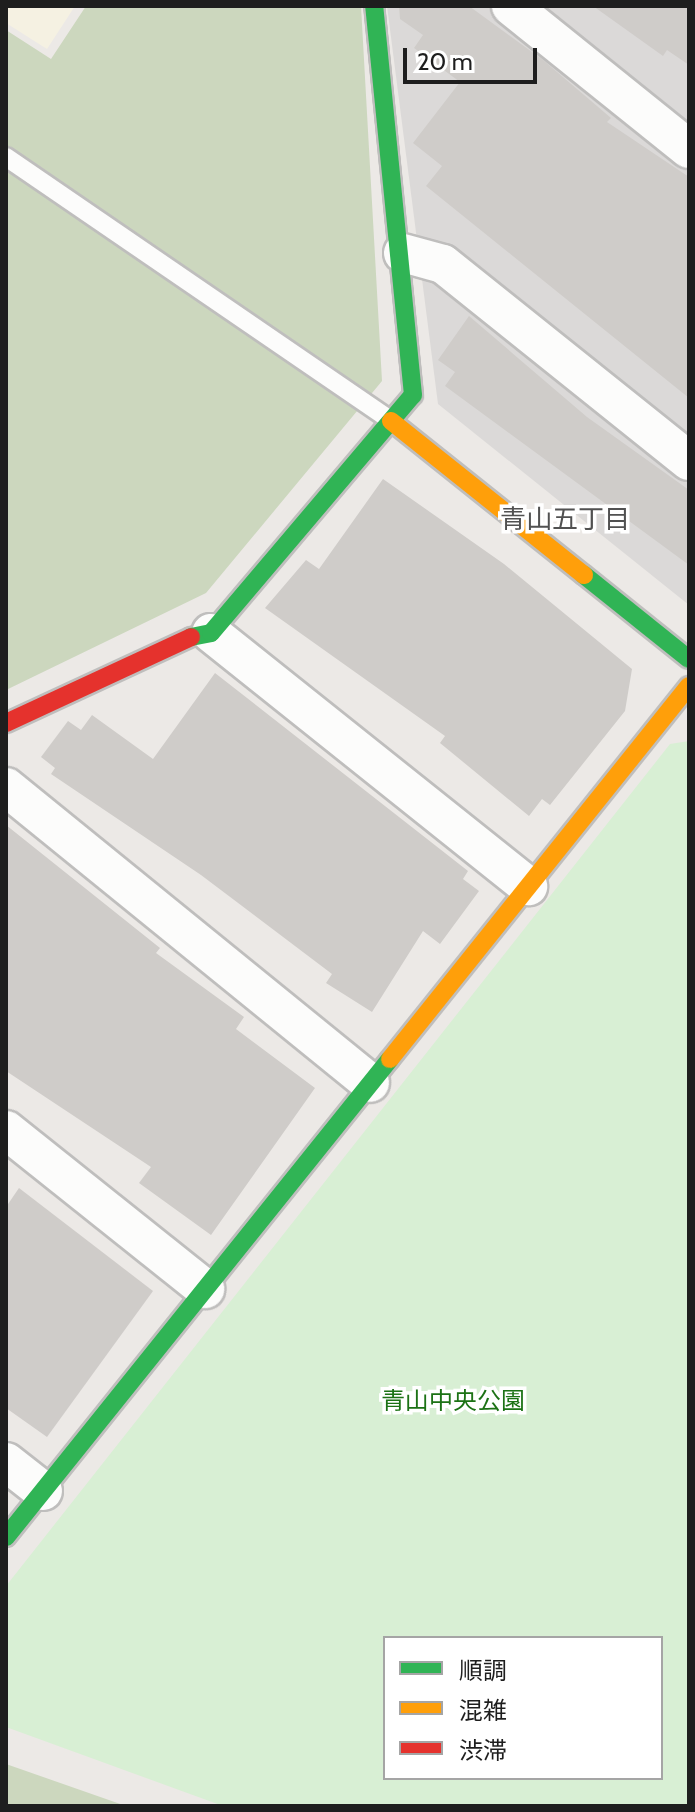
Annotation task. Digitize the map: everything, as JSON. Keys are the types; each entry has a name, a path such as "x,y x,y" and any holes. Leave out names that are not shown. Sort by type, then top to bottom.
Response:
{"street":[{"path":"6,723 176,640 211,633 413,395 403,253 374,6"},
{"path":"511,6 689,149"},
{"path":"403,253 443,264 689,461"},
{"path":"391,421 689,659"},
{"path":"211,633 528,886"},
{"path":"6,1537 689,686"},
{"path":"6,787 370,1083"},
{"path":"6,1130 205,1289"},
{"path":"6,1462 43,1491"}],"lane":[{"path":"6,157 391,421"}],"shaded area":[{"path":"6,6 75,6 47,49 6,23"},
{"path":"387,6 689,6 689,605 438,404"}],"green space":[{"path":"86,6 361,6 382,381 206,593 6,690 6,30 51,59"},
{"name":"青山中央公園","path":"689,741 689,1806 223,1806 6,1727 6,1586 670,744"},
{"path":"6,1764 126,1806 6,1806"}],"building":[{"path":"399,6 469,6 543,60 611,118 607,122 689,177 689,398 426,186 442,166 413,143 460,82 414,48 423,35 400,19"},
{"path":"593,6 689,6 689,65 667,50 663,56"},
{"path":"469,316 587,417 689,490 689,565 445,386 455,372 438,360"},
{"path":"383,479 504,564 632,669 625,711 550,805 542,799 529,816 440,743 445,736 265,608 306,560 319,569"},
{"path":"215,673 468,871 463,879 479,891 440,944 423,931 372,1012 326,983 332,974 201,875 51,774 55,768 41,757 68,721 81,730 92,715 153,759"},
{"path":"6,825 160,948 156,953 244,1017 236,1029 315,1088 211,1235 139,1183 151,1167 6,1071"},
{"path":"19,1188 153,1291 47,1437 6,1408 6,1207"}],"traffic: fast":[{"path":"191,637 211,633 413,395 374,6"},
{"path":"584,575 689,659"},
{"path":"6,1537 390,1059"}],"traffic: slow":[{"path":"391,421 584,575"},
{"path":"390,1059 689,686"}],"traffic: jam":[{"path":"6,723 191,637"}],"district":[{"name":"青山五丁目","path":"565,520"}]}
